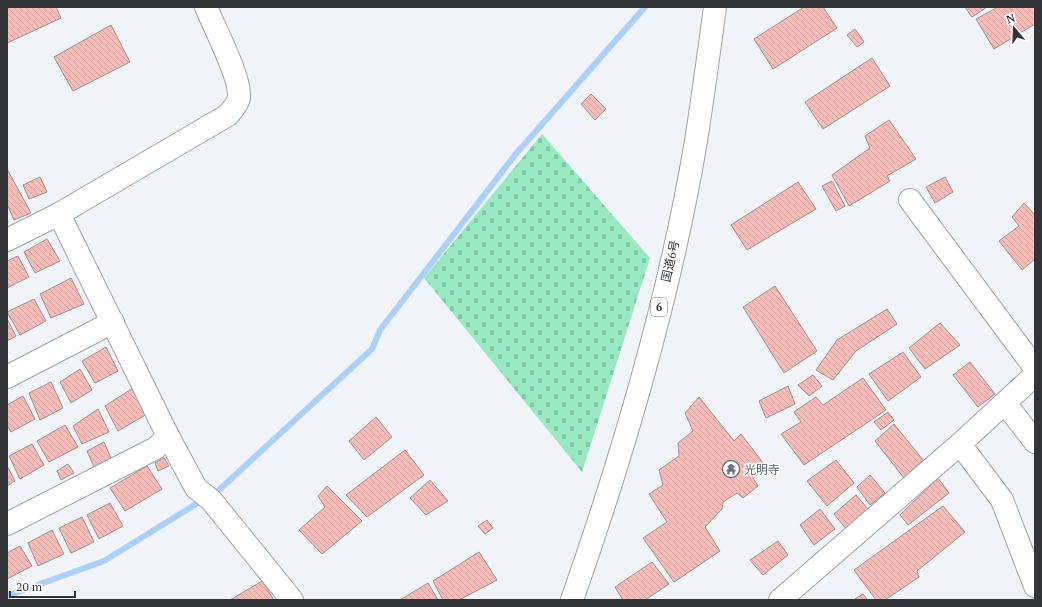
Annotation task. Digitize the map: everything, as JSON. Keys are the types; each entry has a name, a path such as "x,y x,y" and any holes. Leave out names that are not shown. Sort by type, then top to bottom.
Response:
{"main road":[{"path":"7,240 59,214 228,115 237,104 240,94 236,80 206,7"},
{"name":"国道6号","path":"572,600 621,450 649,352 674,248 696,141 715,7"},
{"path":"910,200 1035,368"},
{"path":"59,214 168,436 196,488 211,500 292,600"},
{"path":"7,377 113,322"},
{"path":"780,600 960,444 1035,375"},
{"path":"1004,403 1035,442"},
{"path":"7,524 156,448 168,436"},
{"path":"960,444 1002,500 1035,586"}],"green space":[{"path":"542,134 650,258 582,472 424,278"}],"building":[{"path":"7,7 56,7 61,18 7,43"},
{"path":"804,7 823,7 837,28 773,69 754,39"},
{"path":"965,7 987,7 972,17"},
{"path":"998,7 1035,7 1035,24 994,49 976,19"},
{"path":"111,25 130,62 73,91 54,57"},
{"path":"855,29 864,42 857,47 847,35"},
{"path":"872,58 890,86 823,129 805,102"},
{"path":"591,94 606,109 595,120 581,104"},
{"path":"889,120 916,159 887,176 890,181 849,206 832,175 870,148 865,136"},
{"path":"7,169 31,213 14,220 7,204"},
{"path":"40,177 47,192 29,199 23,185"},
{"path":"945,177 953,192 935,203 926,187"},
{"path":"832,181 845,206 836,211 822,186"},
{"path":"798,182 816,209 747,250 731,225"},
{"path":"1024,203 1035,215 1035,259 1022,270 999,241 1019,226 1012,217"},
{"path":"47,239 60,261 35,273 24,252"},
{"path":"18,256 29,277 7,288 7,261"},
{"path":"71,278 84,304 51,318 40,294"},
{"path":"775,286 817,351 784,373 743,307"},
{"path":"34,299 46,321 20,335 7,312"},
{"path":"887,309 897,324 856,351 833,380 816,370 837,340"},
{"path":"7,319 16,336 7,341"},
{"path":"940,323 960,345 925,369 909,348"},
{"path":"106,347 118,371 95,383 82,361"},
{"path":"903,352 921,377 888,401 869,374"},
{"path":"970,362 995,394 978,407 953,375"},
{"path":"80,369 92,390 71,403 60,382"},
{"path":"813,375 822,386 809,396 798,385"},
{"path":"863,378 886,410 804,465 781,434 801,422 794,412 816,397 823,405"},
{"path":"51,382 63,408 40,420 29,393"},
{"path":"788,386 795,404 766,418 759,401"},
{"path":"133,388 147,414 118,431 105,406"},
{"path":"23,396 35,419 11,432 7,425 7,405"},
{"path":"699,397 734,441 741,434 767,468 753,478 758,486 743,498 737,493 723,502 722,509 705,527 720,551 674,582 643,538 667,522 649,494 663,485 659,470 679,456 678,443 693,431 685,413"},
{"path":"98,409 109,432 82,444 73,426"},
{"path":"888,412 894,420 881,430 874,422"},
{"path":"376,417 392,437 364,460 349,441"},
{"path":"894,424 923,460 904,478 875,441"},
{"path":"65,425 78,447 49,462 37,441"},
{"path":"104,442 111,458 94,467 87,451"},
{"path":"32,444 44,465 20,479 9,456"},
{"path":"405,450 424,475 367,517 346,495"},
{"path":"164,458 169,466 158,471 155,463"},
{"path":"836,460 854,483 827,506 807,481"},
{"path":"68,464 74,473 61,480 57,471"},
{"path":"7,466 15,481 7,486"},
{"path":"147,466 162,489 125,511 110,488"},
{"path":"870,475 885,493 870,505 857,487"},
{"path":"938,478 949,493 908,525 900,515"},
{"path":"430,480 448,501 426,515 410,498"},
{"path":"327,486 362,521 322,554 299,530 325,507 318,496"},
{"path":"856,495 869,510 847,530 834,514"},
{"path":"110,503 123,526 99,539 87,515"},
{"path":"943,506 965,532 917,571 919,577 885,600 876,600 854,570"},
{"path":"820,509 835,529 814,545 800,525"},
{"path":"82,517 94,542 71,553 59,528"},
{"path":"487,520 493,528 485,534 478,526"},
{"path":"52,530 64,554 38,566 28,543"},
{"path":"778,541 788,555 763,575 750,560"},
{"path":"20,546 32,566 7,579 7,553"},
{"path":"479,552 497,580 459,600 443,600 433,581"},
{"path":"652,562 669,584 645,600 623,600 615,587"},
{"path":"262,581 274,600 230,600"},
{"path":"428,583 438,600 400,600"},
{"path":"863,594 868,600 853,600"}],"waterway":[{"path":"219,490 372,349 380,330 515,155 645,7"},
{"path":"7,596 104,561 201,501"}],"place":[{"name":"光明寺","path":"731,469"}]}
